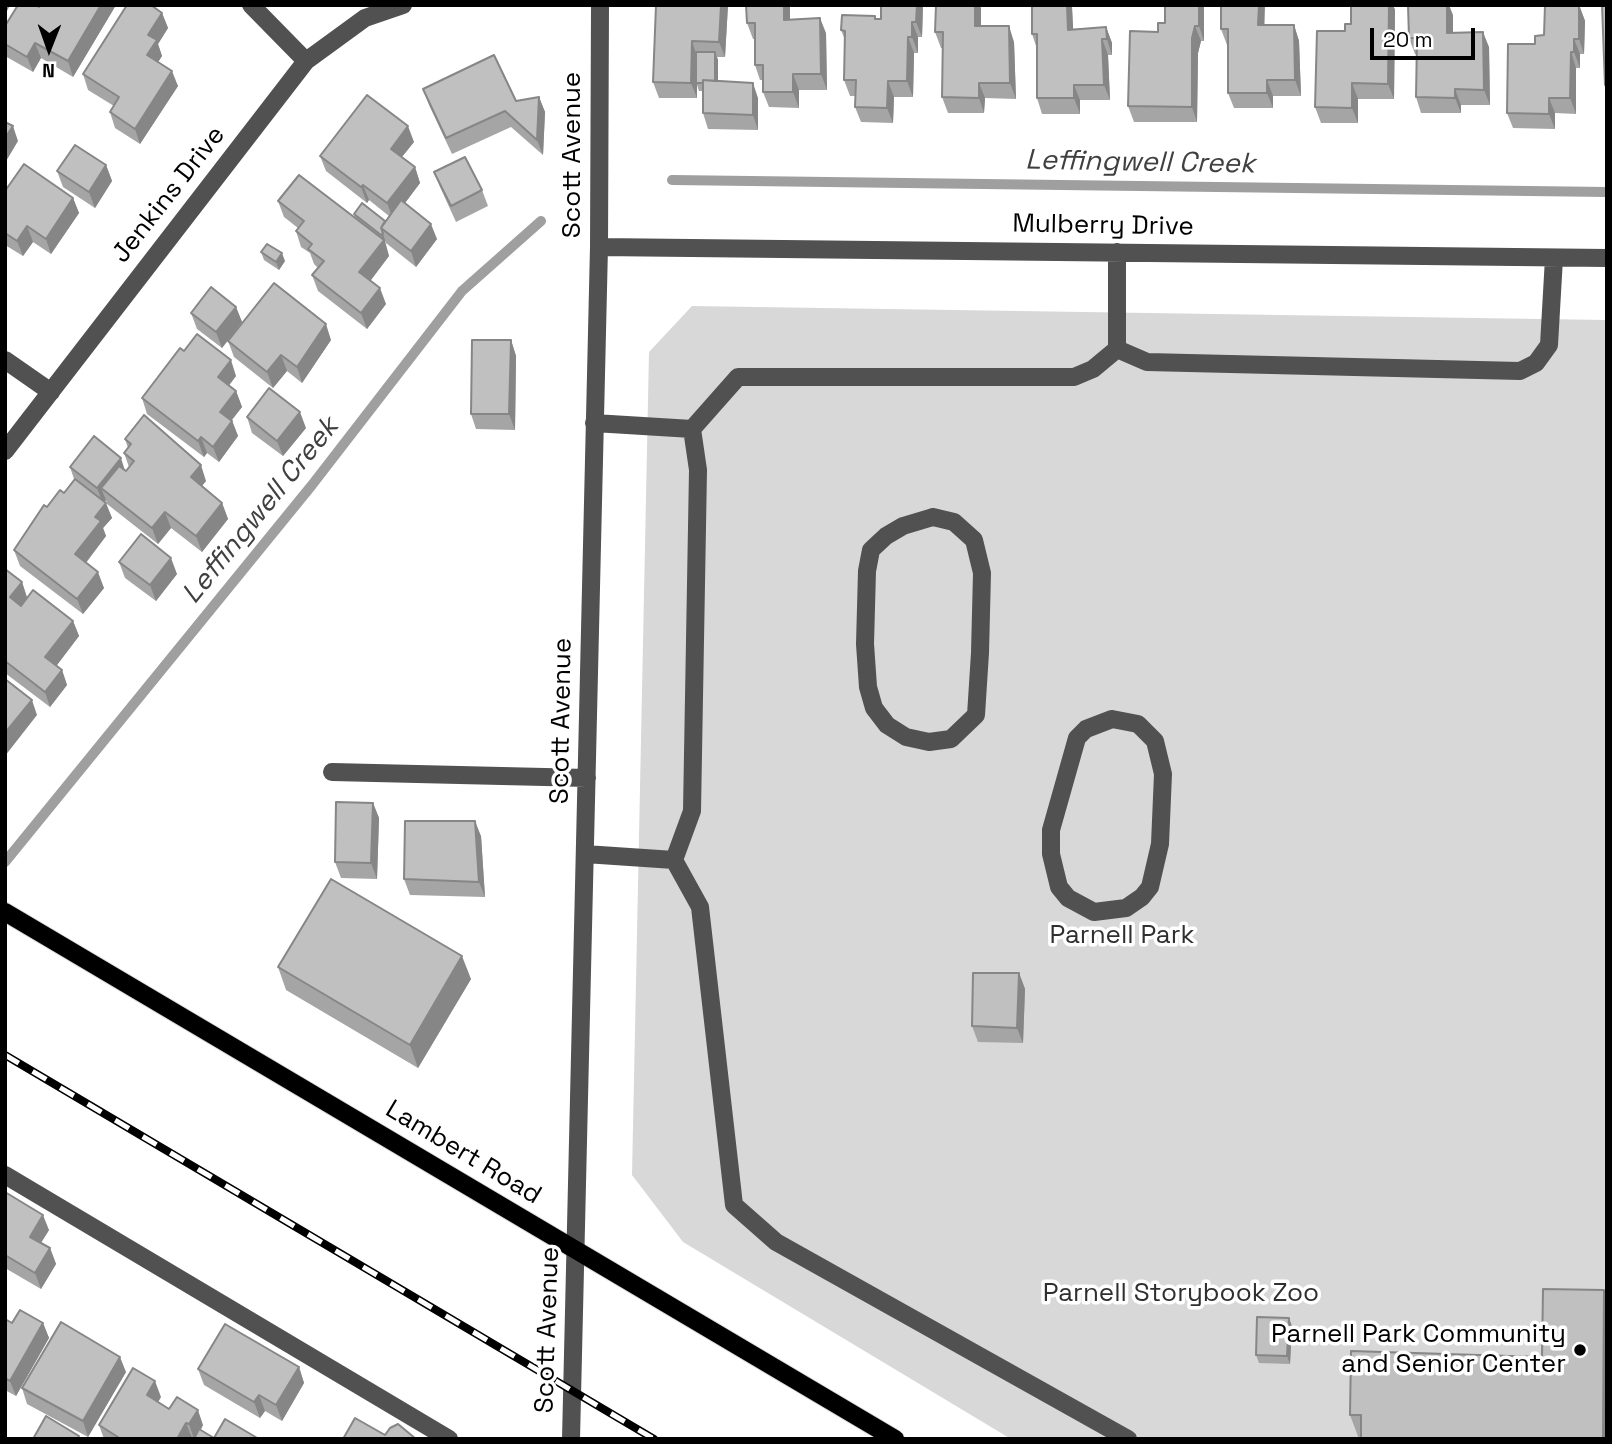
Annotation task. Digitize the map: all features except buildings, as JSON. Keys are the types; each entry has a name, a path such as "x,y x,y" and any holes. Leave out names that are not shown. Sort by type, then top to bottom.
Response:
{"main road":[{"name":"Lambert Road","path":"6,912 895,1439"}],"street":[{"path":"251,5 306,61"},
{"name":"Jenkins Drive","path":"5,451 306,61 365,18 403,5"},
{"name":"Scott Avenue","path":"571,1439 598,247 600,5"},
{"name":"Mulberry Drive","path":"598,247 1607,258"},
{"path":"1117,252 1117,349"},
{"path":"1117,349 1146,362 1520,371 1536,363 1549,345 1554,258"},
{"path":"1117,349 1093,369 1074,377 737,377 692,429 698,470 692,811 674,860 700,907 734,1205 776,1242 1128,1439"},
{"path":"5,360 51,392"},
{"path":"594,423 692,429"},
{"path":"933,517 954,522 974,540 982,573 980,653 976,715 964,730 951,739 929,742 906,737 887,725 874,708 867,687 865,644 867,571 871,550 886,536 903,526 933,517"},
{"path":"1112,719 1138,724 1155,741 1163,774 1160,844 1150,887 1126,908 1094,912 1068,898 1059,887 1052,861 1051,830 1077,738 1093,726 1112,719"},
{"path":"332,772 587,778"},
{"path":"585,854 674,860"},
{"path":"5,1175 449,1439"}],"green space":[{"name":"Parnell Park","path":"692,306 1607,320 1607,1439 1011,1439 683,1242 632,1175 649,352"}],"waterway":[{"name":"Leffingwell Creek","path":"672,180 1607,192"},
{"name":"Leffingwell Creek","path":"5,862 312,485 462,291 541,221"}],"railway":[{"path":"5,1055 654,1439"}],"place":[{"name":"Parnell Park Community and Senior Center","path":"1580,1350"}],"park label":[{"name":"Parnell Storybook Zoo","path":"1181,1294"}]}
